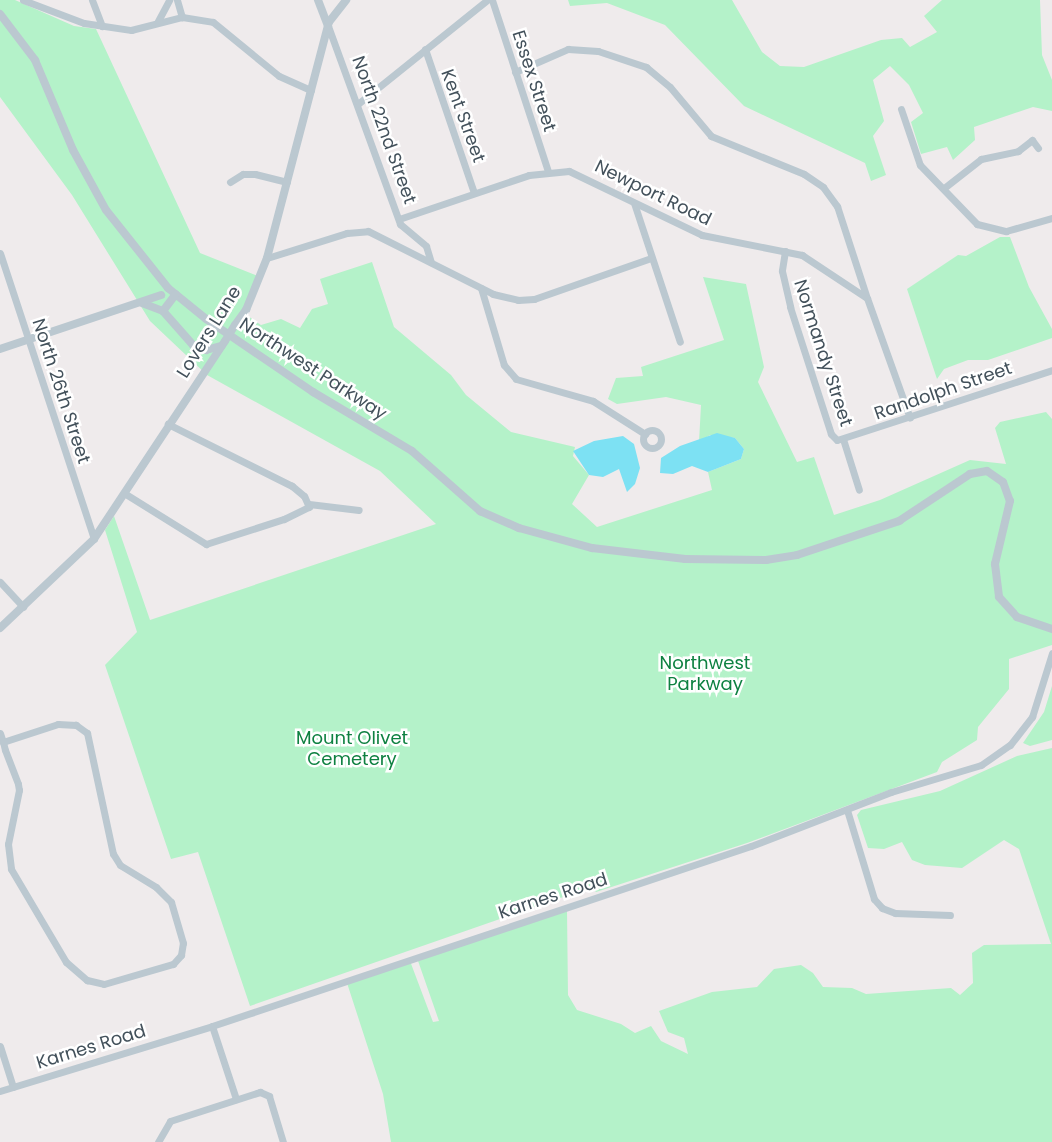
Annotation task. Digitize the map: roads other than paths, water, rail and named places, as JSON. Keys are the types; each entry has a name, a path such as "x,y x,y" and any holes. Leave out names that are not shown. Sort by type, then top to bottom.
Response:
{"street":[{"path":"23,0 65,18 130,30 182,17 213,22 279,76 311,90"},
{"path":"93,0 102,26"},
{"path":"157,22 170,0"},
{"path":"177,0 182,17"},
{"name":"North 22nd Street","path":"318,0 359,104 402,228 426,246 431,262"},
{"name":"Lovers Lane","path":"0,628 94,539 223,344 255,291 267,258 328,26 346,0"},
{"path":"359,104 487,0"},
{"name":"Essex Street","path":"492,0 548,171"},
{"name":"Northwest Parkway","path":"0,14 34,60 74,150 106,210 172,291 313,392 412,452 480,512 519,528 581,546 685,559 782,559 899,521 970,474 987,471 996,475 1009,492 1010,501 995,564 999,597 1017,617 1052,629"},
{"name":"Kent Street","path":"425,49 474,193"},
{"path":"515,72 568,49 598,51 646,68 670,87 711,136 804,174 823,187 837,206 910,418"},
{"path":"901,109 920,165 944,188 963,213 989,229 1018,229 1052,218"},
{"path":"944,188 981,159 1018,151 1032,140 1038,148"},
{"path":"1018,151 1027,154"},
{"name":"Newport Road","path":"399,219 548,171 577,174 634,203 717,240 786,251 831,272 867,298"},
{"path":"230,182 243,174 255,174 287,182"},
{"path":"634,203 680,342"},
{"path":"267,258 361,231 431,262 481,288 505,297 534,299 651,258"},
{"name":"Normandy Street","path":"786,251 782,271 790,307 831,434 837,440 843,439 859,490"},
{"name":"North 26th Street","path":"0,253 94,539"},
{"path":"481,288 504,365 516,379 593,401 645,434"},
{"path":"0,349 172,291"},
{"path":"160,309 172,291"},
{"path":"160,309 161,295"},
{"path":"141,303 160,309 187,341 200,349 206,368"},
{"path":"200,349 223,344"},
{"name":"Randolph Street","path":"843,439 1052,370"},
{"path":"168,424 292,486 309,504 359,510"},
{"path":"124,493 206,544 284,519 306,510 309,504"},
{"path":"0,582 23,606"},
{"name":"Karnes Road","path":"0,1091 212,1026 751,846 891,792 958,774 995,756 1032,717 1052,653"},
{"path":"0,733 3,742 19,790 8,844 11,869 66,962 87,980 104,984 173,964 181,955 183,943 171,902 156,887 120,865 113,854 87,733 76,725 58,724 3,742"},
{"path":"847,810 874,899 882,908 895,913 950,915"},
{"path":"212,1026 236,1099"},
{"path":"0,1046 13,1087"},
{"path":"158,1142 170,1121 265,1092 283,1142"}],"water":[{"path":"717,433 735,438 744,449 741,459 708,472 692,466 673,474 660,473 661,458 680,446"},
{"path":"623,436 634,444 640,468 635,484 627,492 619,469 603,477 589,475 573,451 594,441"}],"park label":[{"name":"Mount Olivet Cemetery","path":"352,750"}]}
